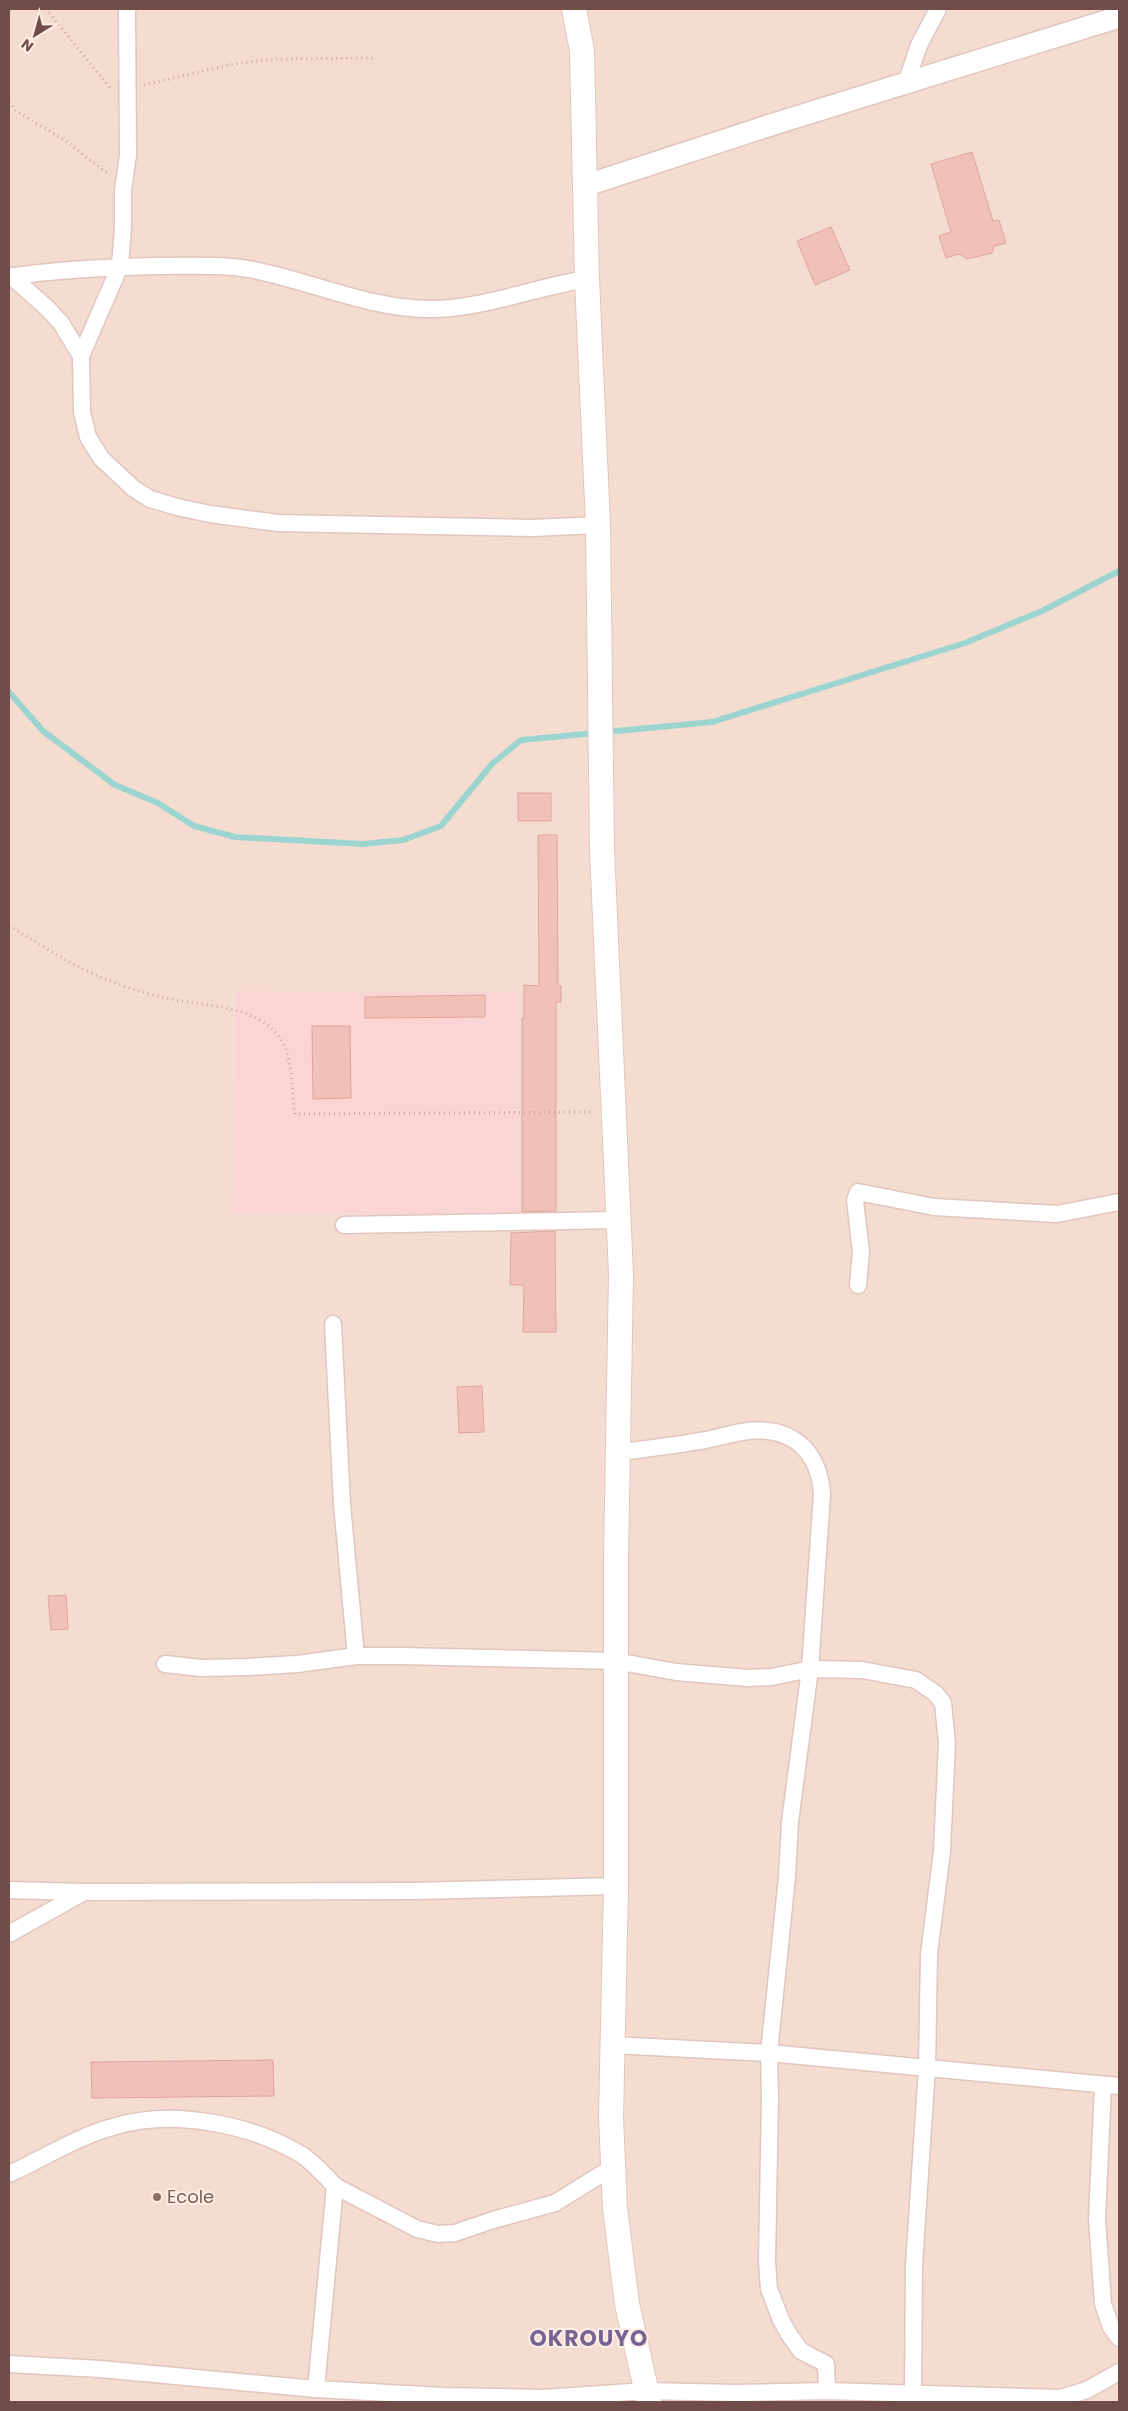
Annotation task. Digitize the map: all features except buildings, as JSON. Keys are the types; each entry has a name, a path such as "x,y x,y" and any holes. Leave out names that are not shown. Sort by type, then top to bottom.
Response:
{"main road":[{"path":"574,9 582,51 587,279 598,525 602,850 621,1274 616,1662 616,1886 611,2117 615,2208 627,2304 647,2396"}],"street":[{"path":"127,9 126,108 128,155 123,190 120,266 81,356 82,412 88,437 101,458 133,488 150,499 210,514 278,523 532,528 598,525"},
{"path":"906,83 919,45 938,9"},
{"path":"584,186 1119,17"},
{"path":"10,276 120,266 203,265 253,270 386,306 432,309 473,304 551,284 587,279"},
{"path":"10,276 48,308 61,323 81,356"},
{"path":"858,1285 861,1252 855,1196 861,1191 934,1207 1057,1214 1119,1202"},
{"path":"344,1225 619,1220"},
{"path":"333,1324 342,1504 356,1656"},
{"path":"619,1452 700,1441 748,1431 768,1430 786,1436 803,1446 814,1459 821,1476 822,1494 810,1669 790,1822 787,1877 769,2053 767,2261 769,2289 781,2320 795,2346 826,2364 827,2390"},
{"path":"165,1664 201,1668 248,1667 297,1664 356,1656 470,1656 616,1662 676,1672 747,1678 772,1677 810,1669 862,1670 900,1676 926,1686 943,1703 947,1743 942,1851 929,1954 927,2068 915,2247 914,2394"},
{"path":"9,1890 84,1892 414,1891 616,1886"},
{"path":"9,1934 84,1892"},
{"path":"612,2045 769,2053 1111,2086 1097,2218 1103,2304 1111,2326 1119,2338"},
{"path":"9,2174 73,2143 114,2126 145,2119 201,2120 272,2139 304,2156 335,2186 417,2229 438,2234 455,2233 493,2220 555,2203 613,2166"},
{"path":"316,2389 335,2186"},
{"path":"9,2364 100,2369 316,2389 443,2396 544,2398 827,2390 1060,2398 1087,2390 1119,2372"}],"path":[{"path":"46,9 126,108"},
{"path":"126,89 233,64 277,59 373,58"},
{"path":"9,102 16,111 64,139 104,170 123,190"},
{"path":"9,926 68,962 110,982 147,994 222,1007 250,1015 265,1024 277,1035 284,1047 292,1074 291,1094 296,1114 615,1112"}],"shaded area":[{"path":"9,9 1119,9 1119,2402 9,2402"},
{"path":"236,991 518,992 520,1215 233,1214"}],"waterway":[{"path":"606,732 712,722 965,643 1042,611 1119,571"},
{"path":"9,692 43,731 115,785 158,803 194,826 235,837 363,844 403,840 441,826 492,764 521,740 596,733"}],"place":[{"name":"Ecole","path":"157,2197"}],"district":[{"name":"OKROUYO","path":"589,2338"}]}
